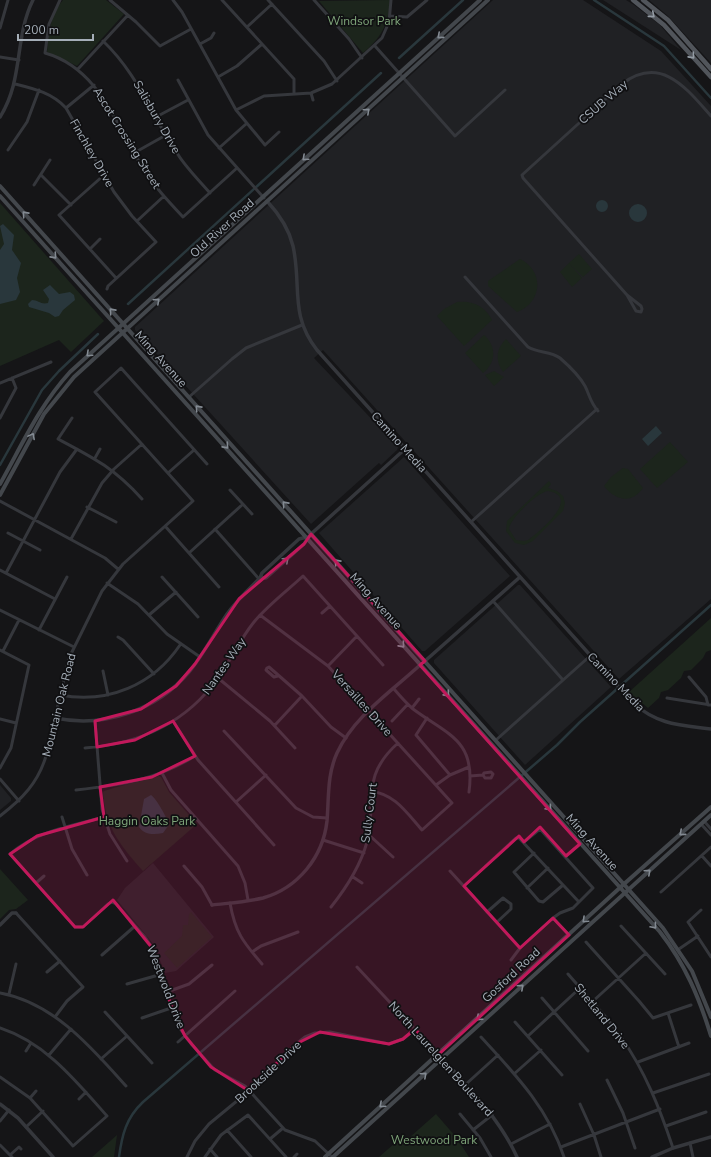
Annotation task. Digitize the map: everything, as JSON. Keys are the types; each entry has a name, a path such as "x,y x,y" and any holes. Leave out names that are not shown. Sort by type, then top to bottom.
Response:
{"main road":[{"name":"Old River Road","path":"0,484 33,421 46,400 70,372 122,323 480,0"},
{"name":"Old River Road","path":"0,495 38,425 58,395 74,377 488,0"},
{"path":"633,0 668,29 711,77"},
{"path":"643,0 668,20 711,68"},
{"path":"454,32 453,27 464,18 466,13"},
{"name":"Ming Avenue","path":"0,186 664,928 679,949 696,979 711,1017"},
{"name":"Ming Avenue","path":"0,196 660,932 682,964 700,1000 711,1036"},
{"path":"476,727 490,739 496,740"},
{"name":"Gosford Road","path":"325,1157 624,884 711,808"},
{"name":"Gosford Road","path":"333,1157 711,815"},
{"path":"549,961 551,956 568,940 569,935"}],"street":[{"path":"0,28 8,0"},
{"path":"0,118 7,106 15,84 24,25 33,0"},
{"name":"Ascot Crossing Street","path":"60,0 49,24 45,53 61,59 78,69 94,85 147,175 183,217 210,193"},
{"path":"110,0 160,46 191,29"},
{"path":"173,0 182,12 236,110 246,124 265,145 279,132"},
{"path":"222,0 294,79 294,94"},
{"path":"268,0 324,62 337,81"},
{"path":"236,110 264,96 311,93 327,87 337,81 375,46 385,32 391,16 391,0"},
{"path":"391,16 407,17 427,0"},
{"path":"316,1 349,38 362,58"},
{"path":"246,27 272,4"},
{"path":"78,69 128,15"},
{"path":"200,44 210,38 214,33"},
{"name":"Salisbury Drive","path":"103,41 128,68 166,136 182,160 210,193"},
{"path":"218,77 237,66 262,44"},
{"path":"375,46 390,65 455,136 505,90"},
{"path":"0,57 19,60"},
{"name":"CSUB Way","path":"628,295 522,176 622,84 642,74 659,73 677,80 711,116"},
{"name":"Camino Media","path":"178,80 208,135 282,219 291,239 295,259 297,304 302,325 317,350 616,685 638,707 664,723 711,729"},
{"name":"Finchley Drive","path":"15,84 39,90 55,98 66,108 119,199 156,242 116,278"},
{"path":"66,108 94,85"},
{"path":"8,150 27,122 39,90"},
{"path":"311,93 312,100"},
{"path":"156,117 188,100"},
{"path":"219,148 246,124"},
{"path":"134,153 166,136"},
{"path":"34,185 50,160"},
{"path":"210,193 237,168"},
{"path":"41,175 71,204"},
{"path":"104,175 59,215 116,278 107,289"},
{"path":"137,221 164,196"},
{"path":"90,249 100,239"},
{"path":"464,277 528,347 539,352 555,355 562,360 585,385 589,399 598,410 471,522"},
{"path":"628,295 642,307 641,312 636,311 628,295"},
{"path":"189,397 232,358 246,348 302,325"},
{"path":"0,383 51,362"},
{"path":"194,450 168,473 95,392 121,368 207,464"},
{"path":"0,418 16,388 12,378"},
{"path":"72,418 58,439 95,458 113,470 142,499"},
{"path":"71,539 97,489 113,470 142,444"},
{"path":"6,573 60,472 76,449"},
{"path":"95,458 100,449"},
{"path":"55,718 76,721 95,721 123,716 155,701 179,682 200,657 232,606 260,578 262,573 299,539 307,537 311,534 405,449"},
{"name":"Mountain Oak Road","path":"0,816 19,801 34,784 41,771 74,647 107,583 118,569 193,501 168,473"},
{"path":"230,490 252,514"},
{"path":"0,502 105,558 118,569"},
{"path":"189,552 243,504"},
{"path":"88,507 116,522"},
{"path":"165,526 219,587"},
{"path":"215,529 260,578 266,578 304,544 307,537"},
{"path":"8,533 40,550"},
{"path":"0,570 55,599"},
{"name":"Nantes Way","path":"85,748 135,740 173,721 195,704 218,678 260,615 303,576 330,606"},
{"path":"39,630 67,577"},
{"path":"162,577 198,617"},
{"path":"184,866 202,887 212,905 270,895 296,880 314,859 323,840 327,818 330,775 334,759 346,738 369,711 520,577"},
{"path":"107,583 138,604 167,634 200,657"},
{"path":"149,615 176,592"},
{"path":"493,601 563,680"},
{"path":"322,613 330,606 383,665"},
{"path":"0,610 74,647"},
{"name":"Versailles Drive","path":"260,615 328,666 452,803 422,830 392,798 383,793 370,791"},
{"path":"0,768 10,752 29,665 1,650 19,620"},
{"path":"328,666 357,636"},
{"path":"118,637 123,640 154,674"},
{"path":"60,695 85,698 108,695 132,687 154,674 166,663 180,644"},
{"path":"496,740 590,656"},
{"path":"103,670 108,695"},
{"path":"278,676 302,696 331,727 346,738"},
{"path":"689,677 706,697 709,705"},
{"path":"218,678 274,725 295,748"},
{"path":"394,689 412,708 447,731 457,740 466,756 469,767 469,792"},
{"path":"274,725 302,696"},
{"path":"667,698 709,705"},
{"path":"412,708 420,699"},
{"path":"392,721 408,704"},
{"path":"427,718 416,735 450,775"},
{"path":"0,719 16,723"},
{"path":"95,721 104,817 110,834 127,861"},
{"path":"173,721 195,756 274,845"},
{"path":"224,731 300,811 313,817 327,818"},
{"name":"Sully Court","path":"331,907 353,877 364,853 368,834 370,791 374,775 380,764 398,743"},
{"path":"76,790 142,780 162,773 195,756"},
{"path":"436,785 450,775 469,767"},
{"path":"162,773 171,790 238,866 245,882 248,900"},
{"path":"236,802 266,775"},
{"path":"470,776 483,775"},
{"path":"0,779 19,801"},
{"path":"62,817 72,848 87,875"},
{"path":"44,876 36,883 10,854 32,838 104,817"},
{"path":"702,822 711,829"},
{"path":"702,822 711,835"},
{"path":"512,960 520,948 553,918 579,902 593,888 540,828 524,842"},
{"path":"368,834 377,840 393,857"},
{"path":"464,886 516,838 519,838 579,902"},
{"path":"323,840 364,853"},
{"path":"566,856 580,844"},
{"path":"661,892 711,847"},
{"path":"534,853 514,872 538,901 543,902 563,885"},
{"path":"702,856 711,866"},
{"path":"527,888 548,868"},
{"path":"450,871 520,948"},
{"path":"353,877 362,882"},
{"name":"Westwold Drive","path":"36,883 78,928 83,927 112,902 116,904 152,949 162,974 171,1008 185,1036 201,1056 215,1070 241,1083 283,1128 294,1134 315,1141 333,1157"},
{"path":"487,912 503,898 511,904 512,908 497,922"},
{"path":"230,903 236,928 241,939 262,964"},
{"path":"701,910 688,922 711,956"},
{"path":"0,925 12,913 16,913 83,987 67,1001 55,1017"},
{"path":"553,918 569,935"},
{"path":"102,955 135,926"},
{"path":"621,926 665,974"},
{"path":"252,952 261,946 298,932"},
{"path":"679,949 698,936"},
{"path":"586,942 653,1018 691,1005"},
{"path":"592,1002 646,953"},
{"path":"48,972 60,961"},
{"path":"9,994 16,964"},
{"path":"167,992 189,984 212,965"},
{"name":"North Laurelglen Boulevard","path":"357,967 438,1054 492,1115 511,1144 517,1157"},
{"path":"128,984 162,974"},
{"name":"Shetland Drive","path":"568,974 615,1028 638,1062 660,1109 673,1148"},
{"path":"528,1036 580,988"},
{"path":"178,1042 235,991"},
{"path":"0,993 9,994 29,1002 55,1017 71,1029 126,1086"},
{"path":"542,998 588,1051"},
{"path":"142,1018 171,1008"},
{"path":"106,1012 152,1064"},
{"path":"668,1013 679,1047"},
{"path":"515,1022 562,1075"},
{"path":"0,1028 31,1043 49,1056 86,1092 107,1116 74,1146 30,1098 0,1077"},
{"path":"49,1056 71,1029"},
{"name":"Brookside Drive","path":"187,1157 204,1128 275,1068 296,1044 310,1035 330,1032 388,1044 403,1039 415,1029"},
{"path":"101,1059 127,1036"},
{"path":"481,1037 533,1096 550,1124 564,1157"},
{"path":"26,1051 31,1043"},
{"path":"638,1062 689,1043"},
{"path":"514,1074 540,1050"},
{"path":"465,1085 498,1055"},
{"path":"653,1093 709,1074"},
{"path":"607,1080 627,1122 635,1148"},
{"path":"30,1098 36,1091"},
{"path":"79,1099 86,1092"},
{"path":"0,1104 9,1110 53,1157"},
{"path":"580,1104 594,1135 601,1157"},
{"path":"561,1147 660,1109"},
{"path":"0,1121 9,1110"},
{"path":"26,1127 43,1111"},
{"path":"666,1126 706,1112"},
{"path":"460,1114 491,1157"},
{"path":"206,1157 210,1149 227,1130 248,1115 286,1157"},
{"path":"473,1130 492,1115"},
{"path":"511,1144 550,1124"},
{"path":"270,1139 283,1128"},
{"path":"227,1130 251,1157"},
{"path":"652,1157 673,1148 711,1137"},
{"path":"690,1143 693,1157"},
{"path":"0,1145 11,1156 19,1147 21,1149"},
{"path":"210,1149 217,1157"},
{"path":"294,1157 297,1154"}],"highlighted area":[{"path":"311,534 425,661 420,665 580,844 566,856 540,827 524,842 519,836 464,886 520,948 553,918 569,935 438,1055 415,1029 403,1039 389,1044 320,1032 296,1044 249,1091 211,1067 185,1036 173,1012 153,949 113,900 83,927 75,927 10,854 37,836 104,817 100,787 152,777 195,756 173,721 135,740 97,747 95,721 141,709 176,686 195,664 239,599 304,544"}],"shaded area":[{"path":"493,0 583,0 661,51 711,106 711,599 619,679 323,350 314,358 398,447 397,450 381,465 379,463 311,524 135,330 135,327"},
{"path":"603,0 626,0 634,5 660,25 681,50"},
{"path":"649,0 711,0 711,63 668,16"},
{"path":"602,200 606,202 608,206 606,210 602,212 598,210 596,206 598,202"},
{"path":"638,204 644,207 647,213 644,219 638,222 632,219 629,213 632,207"},
{"path":"3,224 14,235 12,250 21,263 17,278 20,292 16,300 0,304 0,250 4,244 0,226"},
{"path":"50,285 59,294 70,292 74,295 75,300 63,310 59,316 55,317 49,313 29,307 28,304 32,300 48,303 49,299 43,290"},
{"path":"656,426 662,433 648,446 642,439"},
{"path":"404,457 510,576 425,651 422,651 319,533"},
{"path":"518,585 520,585 611,687 525,765 434,663 434,660"},
{"path":"0,785 11,798 11,801 0,810"},
{"path":"151,795 159,804 169,825 163,833 150,834 144,832 139,827 144,799"},
{"path":"153,863 214,937 176,971 165,973 154,945 117,900 125,888"}],"green space":[{"path":"63,0 106,0 124,14 77,66 47,52 53,18"},
{"name":"Windsor Park","path":"390,0 388,16 383,30 375,42 363,53 319,1"},
{"path":"0,203 104,321 71,352 59,340 0,366"},
{"path":"579,254 592,269 583,277 569,263"},
{"path":"520,259 528,264 534,271 537,279 537,287 536,294 532,302 517,312 488,286 488,281"},
{"path":"569,263 582,278 572,287 560,272"},
{"path":"457,302 468,302 478,305 486,311 492,320 464,346 437,316 444,309"},
{"path":"484,335 491,344 493,354 490,364 483,373 465,353"},
{"path":"506,339 521,356 503,372 500,368 498,355 500,347"},
{"path":"494,371 504,377 494,386 485,375"},
{"path":"670,442 688,462 657,488 640,469"},
{"path":"623,468 628,469 643,488 633,497 628,499 623,499 613,495 604,486 611,477"},
{"path":"549,481 551,484 548,488 557,491 563,496 565,503 563,511 533,541 524,545 515,543 506,531 507,521","holes":["548,491 557,494 561,500 560,507 548,523 528,540 516,540 509,529 519,513 537,496"]},
{"path":"711,618 711,650 706,652 703,658 691,670 684,671 681,678 668,690 661,692 659,698 648,708 629,692"},
{"name":"Haggin Oaks Park","path":"159,776 169,792 197,824 143,871 121,845 116,836 107,816 103,792 119,786"},
{"path":"0,869 28,900 16,909 9,910 0,919"},
{"path":"191,912 212,937 177,968 164,953 182,936 183,925 188,925 189,914"},
{"name":"Westwood Park","path":"436,1114 456,1137 469,1157 379,1157 403,1136 410,1137"},
{"path":"117,1135 114,1157 92,1157"}],"waterway":[{"path":"399,58 463,0"},
{"path":"594,0 664,46 711,98"},
{"path":"128,304 381,73"},
{"path":"0,465 42,390 59,371 98,334"},
{"path":"119,1157 126,1127 132,1114 143,1102 557,745 580,722 711,605"}]}
